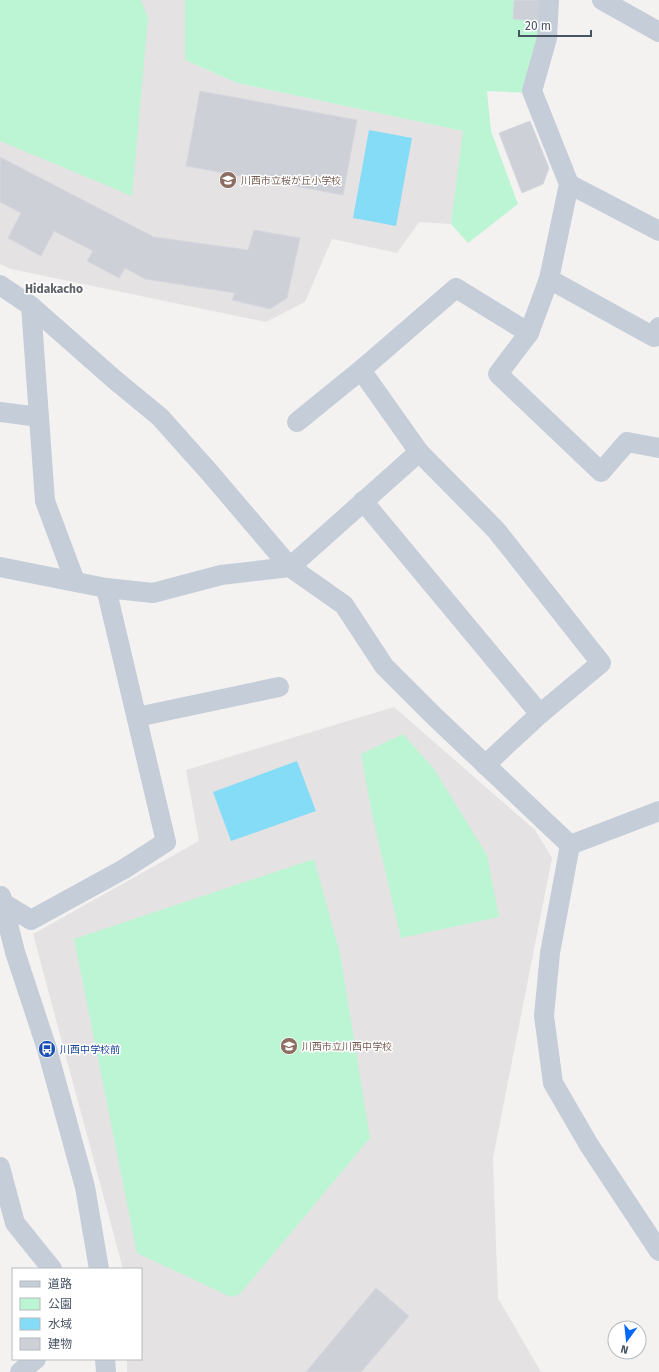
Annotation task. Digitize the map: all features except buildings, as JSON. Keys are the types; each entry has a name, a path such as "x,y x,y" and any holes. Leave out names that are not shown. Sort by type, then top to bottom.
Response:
{"street":[{"path":"549,0 547,38 532,91 569,184 549,279 529,333 498,374 601,472 628,442 659,448"},
{"path":"602,0 659,32"},
{"path":"569,184 659,231"},
{"path":"549,279 654,337 659,327"},
{"path":"0,285 31,306 115,380 160,416 210,472 290,567 344,604 384,666 485,765 570,845"},
{"path":"297,422 361,370 456,288 529,333"},
{"path":"31,306 45,501 75,581"},
{"path":"361,370 419,452 496,530 601,663 540,714 485,765"},
{"path":"0,412 39,417"},
{"path":"0,568 106,588 153,594 221,575 290,567 419,452"},
{"path":"363,501 540,714"},
{"path":"1,898 31,920 124,869 166,842 106,588"},
{"path":"137,717 279,687"},
{"path":"570,845 659,811"},
{"path":"570,845 550,953 544,1016 553,1083 589,1145 659,1251"},
{"path":"1,898 15,952 47,1049 85,1187 99,1268"},
{"path":"0,1168 16,1223 51,1268"},
{"path":"20,1372 35,1360"},
{"path":"105,1360 106,1372"}],"shaded area":[{"name":"川西市立桜が丘小学校","path":"0,0 185,0 185,60 237,83 464,131 451,224 419,222 397,253 332,239 305,302 266,322 11,269 0,264"},
{"name":"川西市立川西中学校","path":"394,707 535,830 552,858 493,1158 498,1298 541,1372 127,1372 127,1360 142,1360 142,1268 123,1268 33,934 199,841 186,770"}],"green space":[{"path":"0,0 141,0 148,18 132,196 0,141"},
{"path":"185,0 544,0 528,93 487,91 491,131 518,204 468,243 451,224 463,131 237,83 185,60"},
{"path":"403,734 434,769 487,855 499,917 401,938 372,814 361,754"},
{"path":"314,859 340,953 370,1138 240,1294 231,1297 137,1253 74,939"}],"water":[{"path":"369,130 412,138 396,226 353,218"},
{"path":"297,761 316,811 231,841 213,792"}],"place":[{"name":"川西市立桜が丘小学校","path":"228,180"},
{"name":"川西市立川西中学校","path":"289,1046"},
{"name":"川西中学校前","path":"47,1049"}],"district":[{"name":"Hidakacho","path":"54,289"}]}
